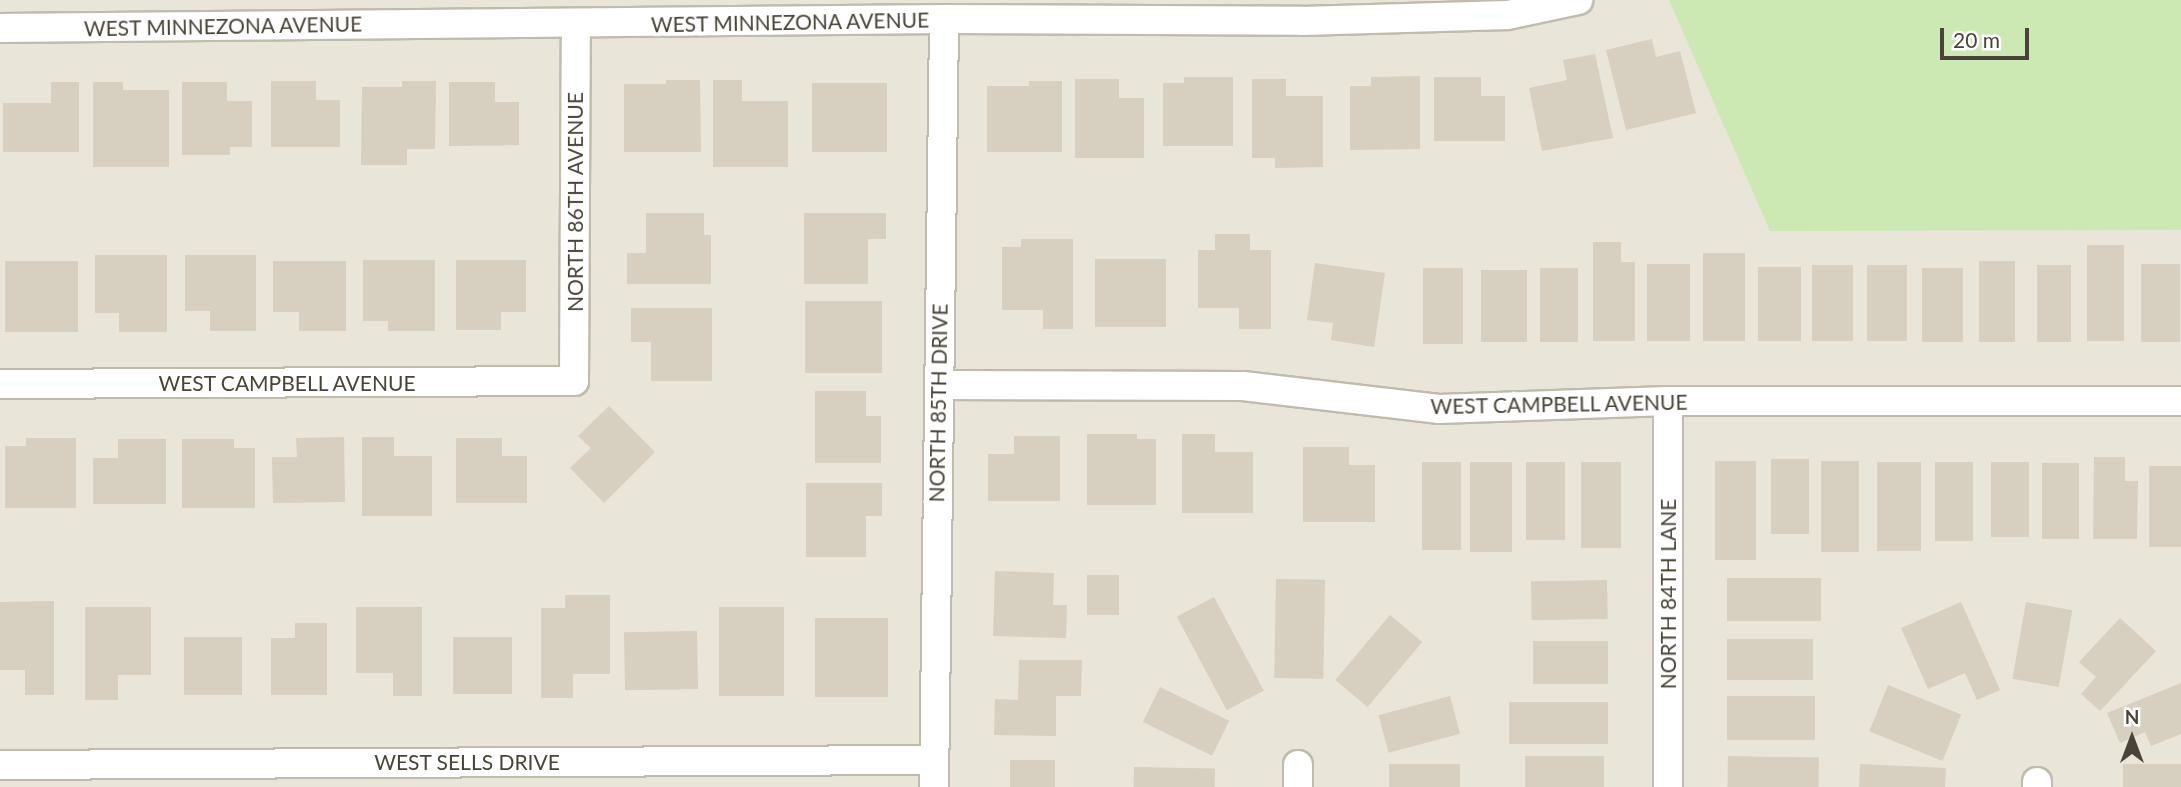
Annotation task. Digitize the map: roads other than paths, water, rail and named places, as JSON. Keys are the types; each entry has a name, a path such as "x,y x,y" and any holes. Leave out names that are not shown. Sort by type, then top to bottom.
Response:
{"street":[{"name":"WEST MINNEZONA AVENUE","path":"0,28 328,12 576,23 944,19 1302,21 1494,15 1578,0"},
{"name":"NORTH 85TH DRIVE","path":"934,773 944,19"},
{"name":"NORTH 86TH AVENUE","path":"574,381 576,23"},
{"name":"WEST CAMPBELL AVENUE","path":"0,384 574,381"},
{"name":"WEST CAMPBELL AVENUE","path":"939,385 1243,386 1439,409 1668,401 2181,401"},
{"name":"NORTH 84TH LANE","path":"1668,401 1668,787"},
{"name":"WEST SELLS DRIVE","path":"0,765 934,773"}]}
